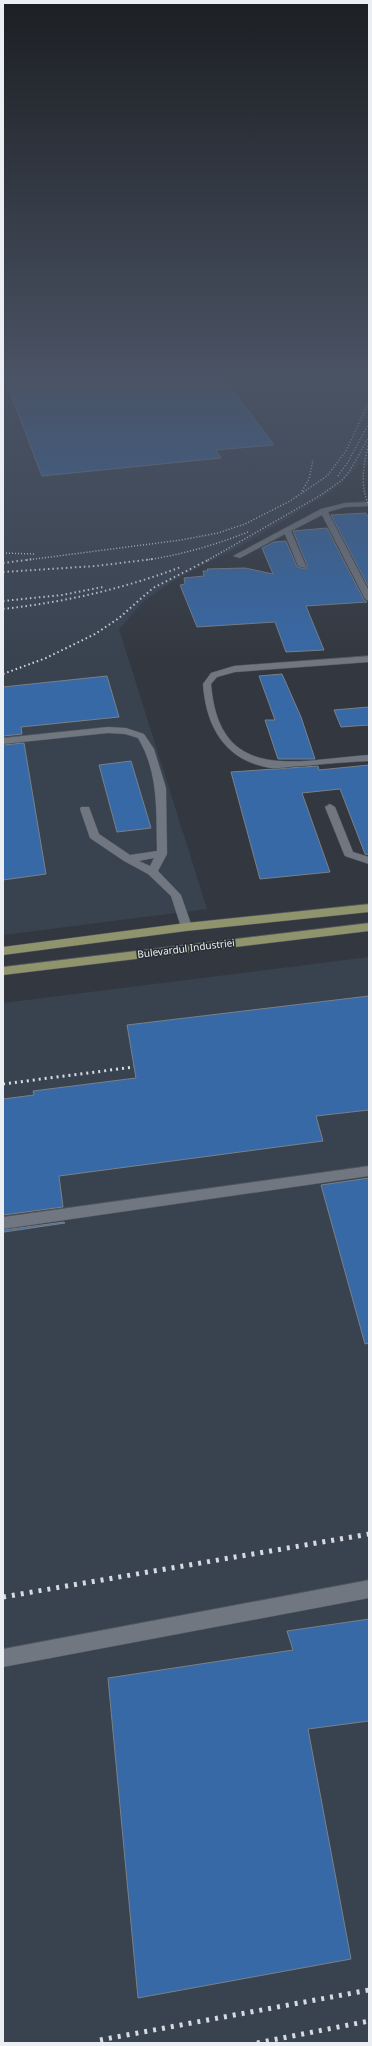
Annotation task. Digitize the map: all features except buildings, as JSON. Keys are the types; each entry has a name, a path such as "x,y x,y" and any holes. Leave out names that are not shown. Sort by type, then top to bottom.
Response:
{"main road":[{"name":"Bulevardul Industriei","path":"3,951 186,928 369,908"},
{"name":"Bulevardul Industriei","path":"3,972 152,952 369,927"}],"lane":[{"path":"237,556 324,511 345,505 369,504"},
{"path":"324,511 369,599"},
{"path":"287,530 302,566"},
{"path":"369,659 234,669 214,675 206,684 207,698 219,733 233,749 248,759 261,764 273,765 369,758"},
{"path":"3,741 108,730 126,731 140,736 149,749 161,788 162,854 152,872"},
{"path":"330,807 349,854 369,861"},
{"path":"85,809 94,836 128,859 152,872 176,895 186,928"},
{"path":"128,859 162,854"},
{"path":"3,1223 369,1170"},
{"path":"3,1658 369,1589"}],"shaded area":[{"path":"3,469 354,469 341,484 326,495 250,541 173,581 144,601 119,629 207,909 3,935"},
{"path":"369,957 369,2043 3,2043 3,1003"}],"railway":[{"path":"302,491 309,479 311,469"},
{"path":"27,560 181,540 218,533 245,524 290,501 327,476 332,469"},
{"path":"338,476 343,469"},
{"path":"208,560 321,495 342,480 350,469"},
{"path":"364,469 363,484 369,506"},
{"path":"148,560 198,549 248,532"},
{"path":"3,553 35,554"},
{"path":"3,563 34,559"},
{"path":"148,560 153,559"},
{"path":"3,674 46,658 95,634 119,618 153,588 210,559"},
{"path":"3,572 96,566 148,560"},
{"path":"3,609 49,603 94,594 137,582 181,567"},
{"path":"3,601 62,595 103,587"},
{"path":"3,1084 134,1067"},
{"path":"3,1597 369,1534"},
{"path":"100,2040 369,1990"},
{"path":"257,2043 369,2021"}]}
